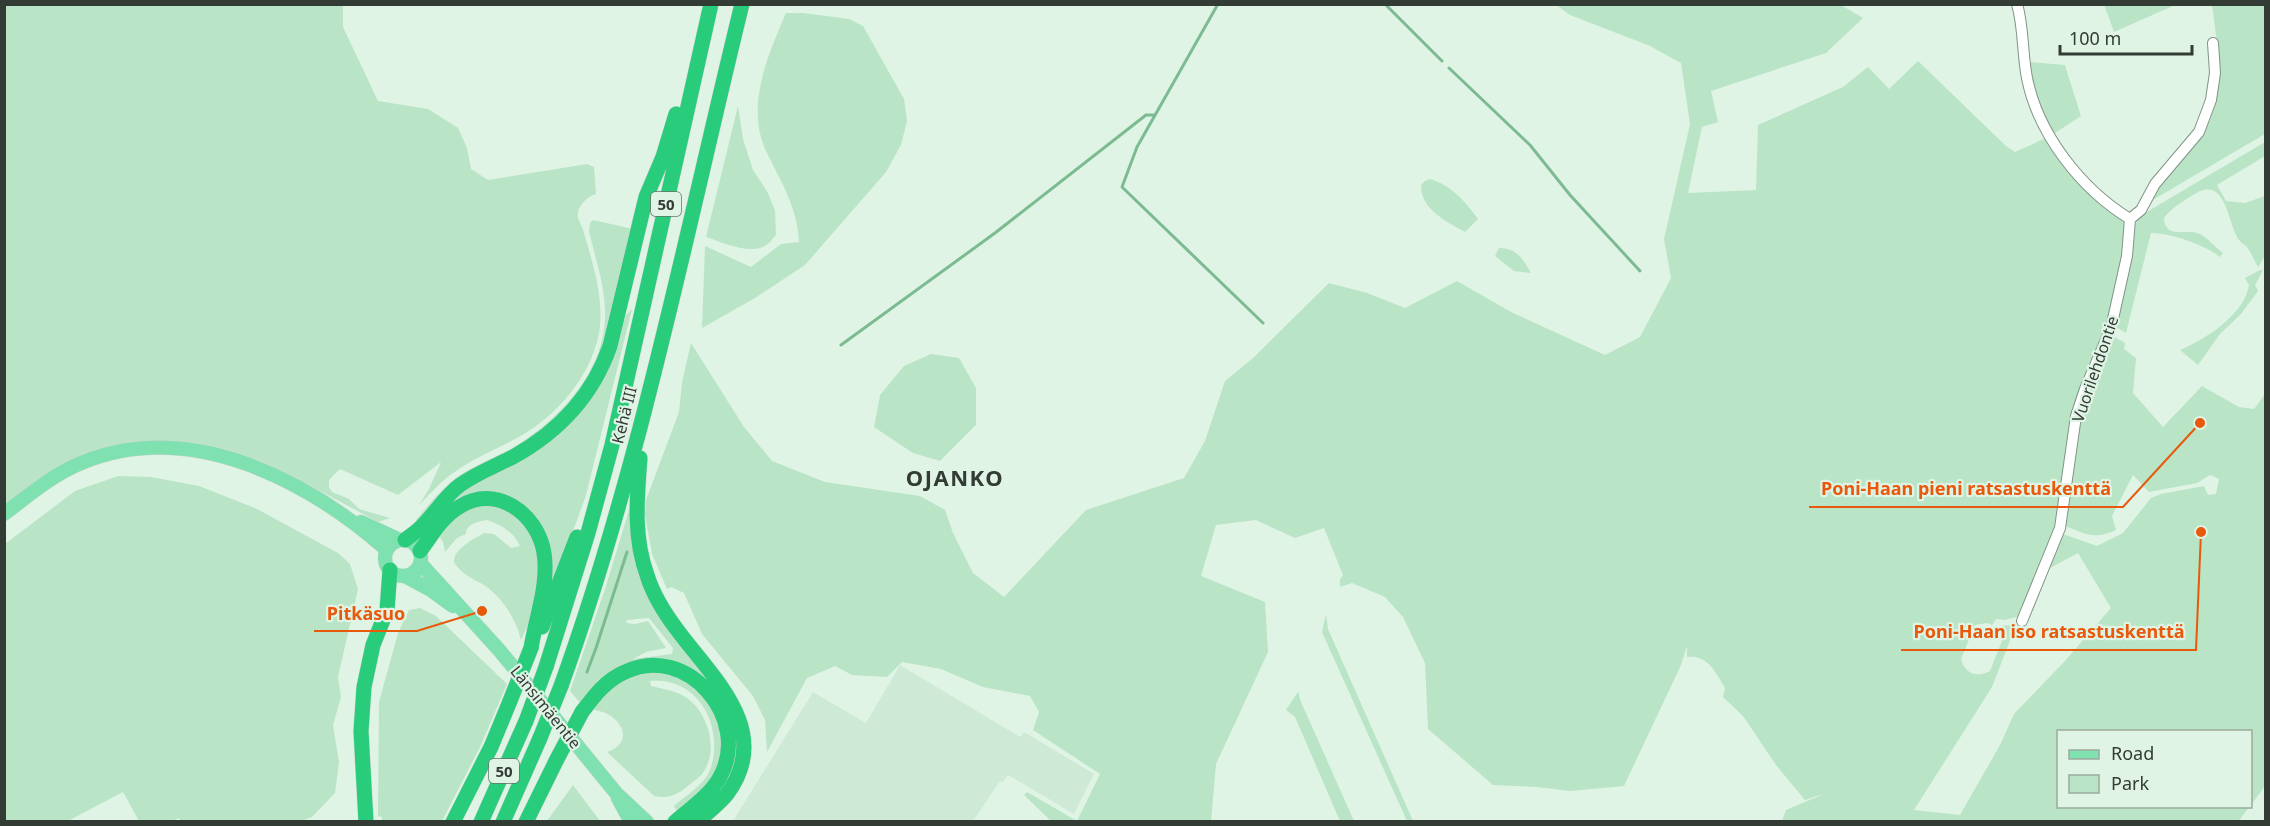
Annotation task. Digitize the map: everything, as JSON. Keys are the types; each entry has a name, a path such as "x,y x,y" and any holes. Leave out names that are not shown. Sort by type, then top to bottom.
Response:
{"highway":[{"name":"Kehä III","path":"481,822 526,720 546,667 591,522 621,403 709,4"},
{"path":"403,540 422,526 446,497 460,485 513,457 548,434 570,413 598,374 610,346 646,197 674,124 693,41 709,4"},
{"name":"Kehä III","path":"503,822 561,686 603,561 643,413 742,4"},
{"path":"453,822 490,747 531,648 545,621 569,561 591,496 605,444 621,403"},
{"path":"643,413 636,510 637,531 646,575 666,614 728,694 742,732 742,758 735,781 727,794 697,822"},
{"path":"420,557 440,524 461,505 471,501 503,501 522,511 541,538 545,564 541,602 531,648"},
{"path":"366,822 361,731 364,687 374,645 387,610 390,570"},
{"path":"526,822 582,712 596,694 616,677 634,668 646,666 665,667 684,673 700,682 712,694 725,719 729,737 725,768 713,788 675,822"}],"main road":[{"path":"4,514 47,481 81,463 120,452 161,448 214,454 236,460 309,493 387,550"},
{"path":"340,514 403,540 417,546 420,557 418,569 405,576 394,574 385,560 390,545 403,540"},
{"name":"Länsimäentie","path":"420,557 616,793 647,822"},
{"name":"Länsimäentie","path":"405,576 440,596 474,622"},
{"name":"Länsimäentie","path":"616,793 620,805 631,822"}],"street":[{"path":"2017,4 2027,79 2050,137 2064,158 2086,183 2115,210 2130,219 2141,210 2155,184 2192,142 2207,116 2214,74 2212,43"},
{"name":"Vuorilehdontie","path":"2022,621 2060,528 2076,416 2111,328 2127,256 2130,219"}],"shaded area":[{"path":"900,665 1020,737 1024,732 1094,774 1074,814 1008,775 1002,783 1000,781 973,821 733,821 813,692 866,723"}],"green space":[{"path":"2104,4 2175,4 2175,5 2114,32"},
{"path":"5,5 343,5 343,27 378,101 428,109 458,128 467,148 471,169 488,180 587,164 594,167 596,194 583,203 578,218 583,228 597,284 600,325 594,353 580,380 560,405 537,426 456,471 419,505 441,462 398,495 340,469 329,480 332,492 349,499 359,509 390,518 378,522 316,488 251,459 217,448 183,442 148,441 112,447 5,507"},
{"path":"1556,5 1841,5 1863,18 1826,53 1711,91 1718,122 1702,127 1688,193 1756,190 1758,125 1843,87 1868,67 1889,89 1918,61 2015,152 2046,138 2127,221 2123,255 2107,327 2072,412 2056,528 2020,616 2005,620 1996,619 1992,625 1987,623 1975,625 1961,659 1969,671 1981,674 1990,671 2003,638 1998,626 2016,625 1992,687 1914,810 1960,815 2000,745 2014,714 2111,608 2078,553 2050,568 2063,534 2097,546 2123,533 2151,498 2204,486 2208,495 2216,494 2219,479 2210,475 2197,483 2149,492 2133,475 2112,516 2116,530 2096,535 2065,526 2082,414 2113,336 2125,343 2124,349 2136,358 2133,393 2163,427 2202,386 2239,407 2254,409 2265,394 2265,786 2252,804 2252,730 2057,730 2057,808 2248,808 2238,822 1782,821 1786,810 1824,794 1805,800 1776,765 1743,716 1723,697 1725,688 1715,671 1701,658 1687,657 1687,646 1681,665 1624,786 1570,791 1493,785 1428,729 1425,663 1403,617 1385,597 1352,583 1340,587 1343,575 1324,528 1295,538 1256,520 1216,525 1201,576 1265,602 1268,652 1216,764 1211,821 1077,821 1100,774 1033,730 1039,712 1030,696 983,687 941,669 902,662 887,677 852,675 835,666 807,678 767,752 765,720 753,696 702,634 684,593 671,587 667,589 652,554 645,515 646,500 679,412 682,383 691,343 744,427 772,461 825,482 920,496 945,510 953,533 973,573 1004,597 1086,510 1184,478 1205,441 1225,381 1253,358 1329,283 1367,293 1405,308 1457,281 1511,312 1605,355 1640,337 1671,278 1664,239 1690,124 1681,63 1650,46 1570,15"},
{"path":"2212,5 2265,5 2265,134 2151,201 2168,173 2204,131 2216,102 2218,70"},
{"path":"786,13 849,19 863,26 904,99 907,121 901,145 886,172 805,265 755,298 702,328 705,246 751,267 781,244 799,242 792,206 766,151 760,134 758,116 761,81"},
{"path":"2028,62 2065,65 2081,116 2052,135 2035,96"},
{"path":"738,106 743,139 753,170 768,193 775,211 776,235 766,245 753,249 736,247 706,237"},
{"path":"2265,142 2265,156 2217,185 2226,201 2245,203 2265,196 2265,256 2258,267 2248,248 2235,233 2219,195 2213,190 2204,190 2170,211 2164,218 2165,225 2172,231 2200,234 2223,253 2220,257 2187,240 2151,233 2126,333 2116,327 2132,259 2134,227 2140,216"},
{"path":"1430,179 1445,185 1457,195 1478,219 1465,232 1436,214 1425,201 1421,185"},
{"path":"593,220 633,229 608,337 588,381 558,419 420,523 416,520 451,482 531,436 562,409 588,375 603,337 605,317 602,284 589,231"},
{"path":"1499,248 1515,252 1531,273 1514,271 1495,256"},
{"path":"2263,270 2255,285 2258,291 2241,314 2220,334 2198,365 2180,350 2212,333 2232,316 2246,296 2249,285 2245,278"},
{"path":"632,309 586,495 550,596 550,571 520,504 445,506 460,491 555,435 623,318"},
{"path":"931,354 959,358 976,388 976,425 940,461 913,453 874,427 880,395 904,366"},
{"path":"118,476 151,477 199,486 257,509 338,553 350,564 358,589 338,677 341,697 333,725 339,762 335,793 312,817 299,822 181,822 179,818 173,821 139,821 123,792 68,821 5,821 5,544 75,491"},
{"path":"493,505 511,511 534,536 540,569 531,618 521,640 512,617 502,602 491,590 463,573 454,562 461,549 484,533 494,534 511,548 520,546 515,537 502,527 487,520 470,525 466,534 457,538 445,552 439,536 462,514 469,510"},
{"path":"630,507 636,556 715,683 740,745 729,784 695,818 730,767 711,687 635,665 582,705 570,691","holes":["649,618 673,648 672,654 633,659 646,652 666,648 648,621 635,624 626,623 627,620"]},
{"path":"420,608 436,616 507,684 480,747 442,821 382,821 382,817 378,816 379,702 398,633 409,610"},
{"path":"1326,614 1328,629 1413,821 1407,821 1322,632"},
{"path":"641,673 665,674 686,682 707,701 719,727 722,755 715,776 701,793 678,813 674,806 703,781 710,770 714,754 711,722 704,708 682,687 667,682 650,681 651,686 674,692 687,698 694,705 706,723 711,744 707,765 702,774 680,792 668,797 654,796 607,752 622,741 622,731 617,721 611,716 592,709 611,688"},
{"path":"1298,692 1354,821 1340,821 1295,717 1286,710"},
{"path":"573,785 600,821 547,821"},
{"path":"1027,792 1077,821 1051,821 1024,795"}],"waterway":[{"path":"1218,4 1137,147 1122,187 1263,323"},
{"path":"1385,4 1442,61"},
{"path":"1449,68 1530,145 1570,195 1640,271"},
{"path":"841,345 995,233 1146,115 1154,115"},
{"path":"587,672 627,552"}],"place":[{"name":"Poni-Haan pieni ratsastuskenttä","path":"2200,423"},
{"name":"Poni-Haan iso ratsastuskenttä","path":"2201,532"},
{"name":"Pitkäsuo","path":"482,611"}],"district":[{"name":"OJANKO","path":"955,477"}]}
